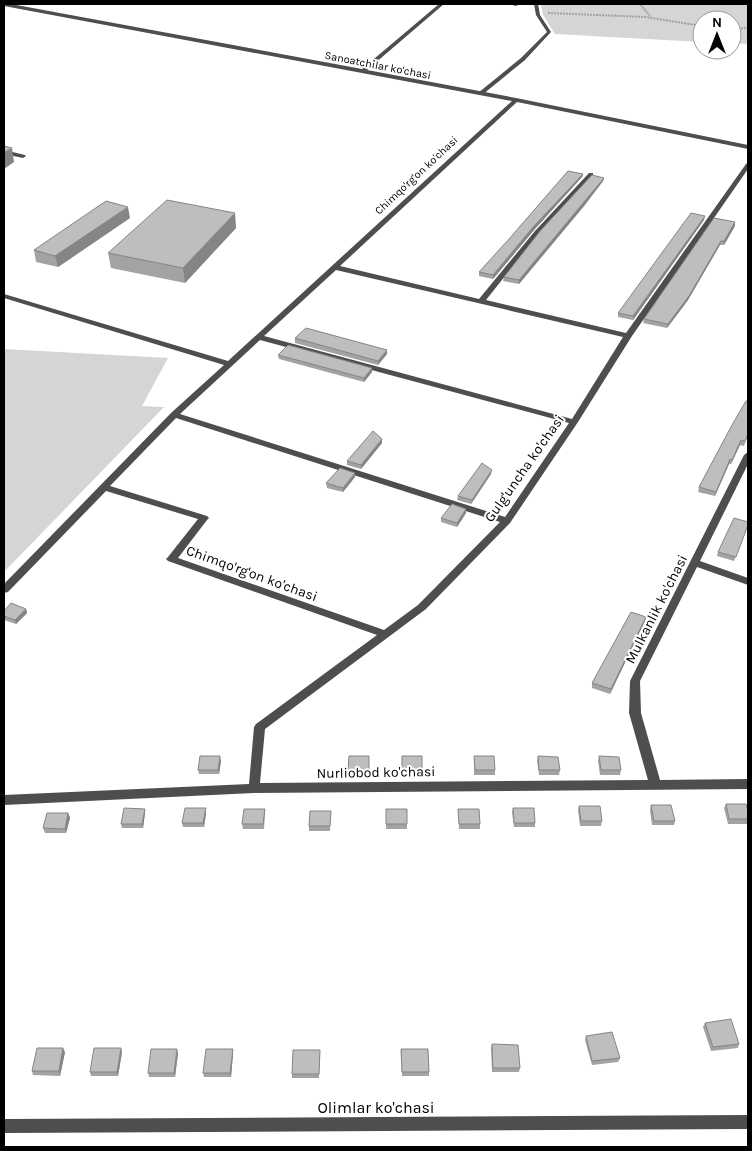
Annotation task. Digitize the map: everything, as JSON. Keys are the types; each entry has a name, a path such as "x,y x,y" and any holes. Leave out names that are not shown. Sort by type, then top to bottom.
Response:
{"street":[{"name":"Sanoatchilar ko'chasi","path":"4,4 516,100 748,146"},
{"path":"362,72 442,4"},
{"name":"Chimqo'rg'on ko'chasi","path":"4,590 174,415 516,100"},
{"name":"Gulg'uncha ko'chasi","path":"254,788 260,727 422,607 507,521 574,422 628,336 748,165"},
{"path":"481,301 538,232 591,174"},
{"path":"334,267 628,336"},
{"path":"4,296 230,364"},
{"path":"259,337 574,422"},
{"path":"174,415 507,521"},
{"name":"Mulkanlik ko'chasi","path":"655,784 635,713 635,682 748,455"},
{"name":"Chimqo'rg'on ko'chasi","path":"104,487 204,518 172,559 385,634"},
{"path":"695,563 748,582"},
{"name":"Nurliobod ko'chasi","path":"4,800 254,788 748,784"},
{"name":"Olimlar ko'chasi","path":"4,1126 748,1122"}],"lane":[{"path":"480,94 523,58 550,32 538,13 536,4"},
{"path":"4,152 22,156"}],"path":[{"path":"640,4 645,13 651,17"},
{"path":"538,13 628,14 692,24"}],"shaded area":[{"path":"541,4 748,4 748,44 742,44 742,10 692,10 692,41 555,34 543,15"},
{"path":"4,349 168,358 142,406 164,407 4,572"}],"building":[{"path":"4,146 12,148 4,153"},
{"path":"568,171 583,174 534,226 493,275 479,272 509,239"},
{"path":"592,175 604,178 519,280 504,277 541,230"},
{"path":"167,200 235,213 183,268 108,253"},
{"path":"106,201 128,207 55,256 34,250"},
{"path":"691,213 705,216 633,316 618,313"},
{"path":"714,218 735,222 724,241 721,241 689,296 668,324 644,319"},
{"path":"306,328 387,350 378,361 295,338"},
{"path":"288,345 372,368 364,378 278,355"},
{"path":"746,401 748,401 748,434 745,441 741,440 732,460 730,459 716,492 699,487 732,425"},
{"path":"373,431 382,439 361,465 347,461"},
{"path":"482,463 492,470 472,500 458,496"},
{"path":"340,468 355,473 343,488 326,483"},
{"path":"452,504 466,509 457,523 441,518"},
{"path":"734,518 748,522 736,557 718,552"},
{"path":"11,603 26,609 15,620 4,616 4,611"},
{"path":"631,612 646,617 611,689 592,683"},
{"path":"200,756 220,756 218,770 198,770"},
{"path":"349,756 369,756 369,770 348,770"},
{"path":"402,756 422,756 422,770 402,770"},
{"path":"474,756 494,756 495,770 475,770"},
{"path":"538,756 558,757 560,770 539,770"},
{"path":"599,756 619,757 621,770 601,770"},
{"path":"726,804 746,804 748,819 729,819"},
{"path":"651,805 671,805 675,821 654,821"},
{"path":"579,806 600,806 602,821 581,821"},
{"path":"124,808 145,809 142,824 121,824"},
{"path":"185,808 206,808 203,823 182,823"},
{"path":"513,808 534,808 535,823 514,823"},
{"path":"244,809 265,809 263,824 242,824"},
{"path":"386,809 407,809 407,824 386,824"},
{"path":"458,809 479,809 480,824 459,824"},
{"path":"310,811 331,811 330,826 309,826"},
{"path":"47,813 68,813 65,829 43,828"},
{"path":"731,1019 739,1044 713,1047 705,1023"},
{"path":"612,1032 620,1058 592,1061 586,1036"},
{"path":"492,1044 518,1045 520,1068 493,1068"},
{"path":"37,1048 63,1048 59,1071 32,1071"},
{"path":"94,1048 121,1048 117,1072 90,1072"},
{"path":"151,1049 177,1049 174,1073 148,1073"},
{"path":"206,1049 233,1049 230,1073 203,1073"},
{"path":"401,1049 428,1049 429,1072 402,1072"},
{"path":"293,1050 320,1050 319,1074 292,1074"}]}
